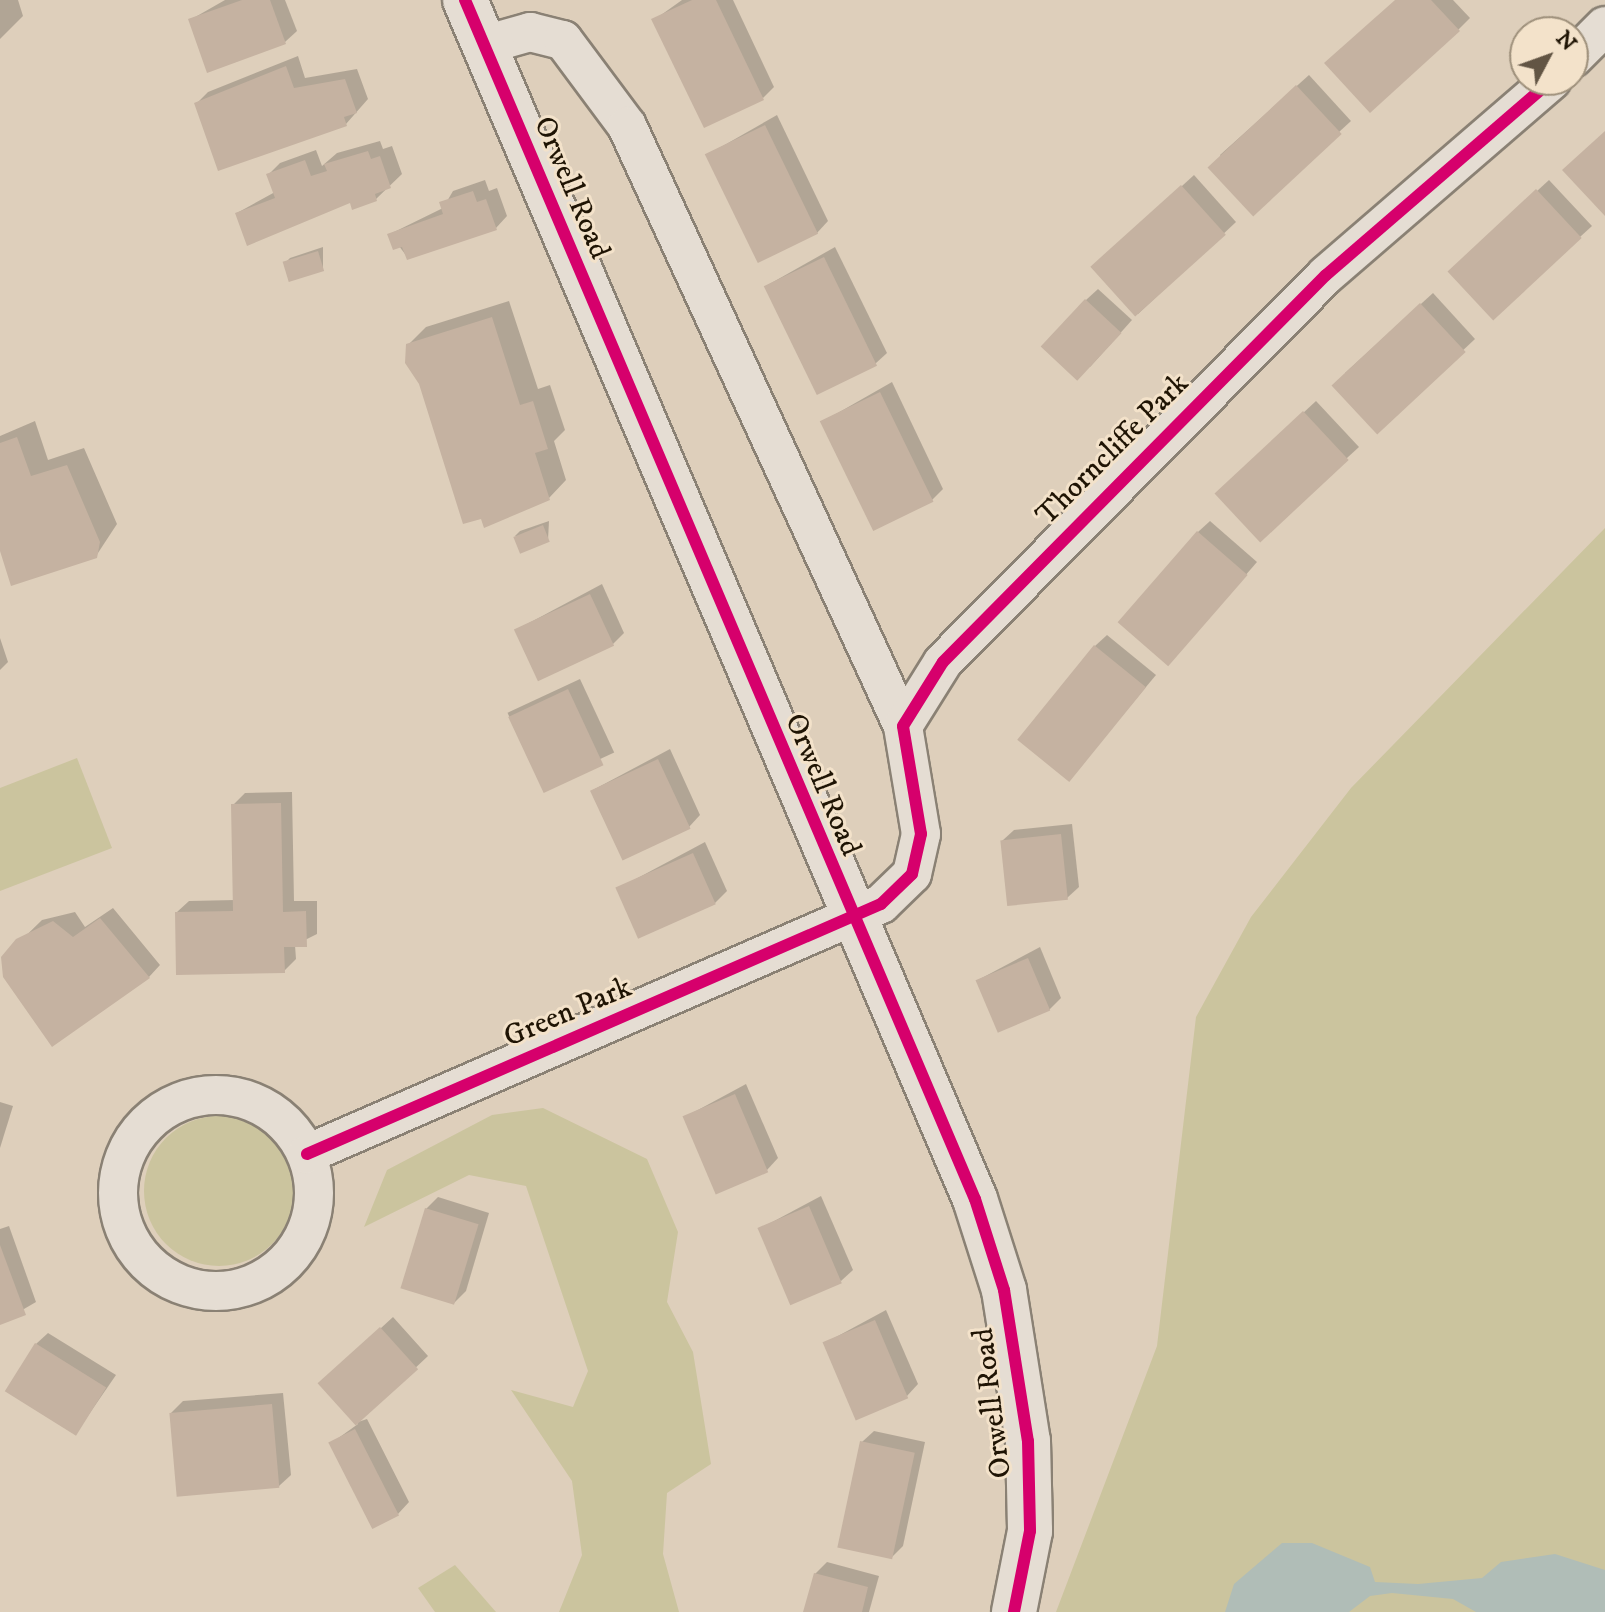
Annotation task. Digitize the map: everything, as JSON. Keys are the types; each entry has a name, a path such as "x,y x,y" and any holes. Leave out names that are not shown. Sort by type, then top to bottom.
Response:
{"street":[{"name":"Orwell Road","path":"465,0 851,919 975,1199 1004,1290 1028,1441 1030,1531 1014,1612"},
{"path":"1589,42 1605,26"},
{"path":"484,45 530,32 563,40 627,126 903,726 921,834 912,874 881,904 851,919"},
{"name":"Thorncliffe Park","path":"903,726 943,662 1108,490 1326,275 1533,96"},
{"name":"Green Park","path":"307,1154 851,919"},
{"path":"203,1095 265,1107 307,1154 315,1186 312,1219 298,1250 265,1279 212,1292 179,1285 150,1267 129,1241 118,1211 127,1149 172,1104 203,1095"}],"shaded area":[{"path":"1605,528 1605,1612 1056,1612 1157,1346 1196,1017 1251,917 1351,788"},
{"path":"77,758 112,848 0,891 0,788"},
{"path":"543,1108 647,1159 678,1232 667,1302 693,1352 711,1464 667,1493 663,1554 679,1612 559,1612 582,1555 572,1481 511,1390 573,1407 588,1371 526,1186 469,1175 364,1227 387,1170 492,1115"},
{"path":"219,1116 248,1122 272,1138 288,1162 294,1191 288,1220 272,1244 248,1260 219,1266 190,1260 166,1244 150,1220 144,1191 150,1162 166,1138 190,1122"},
{"path":"1282,1543 1312,1543 1370,1567 1375,1582 1418,1584 1482,1578 1501,1562 1555,1554 1605,1570 1605,1612 1476,1612 1453,1599 1392,1593 1370,1596 1349,1612 1225,1612 1234,1584"},
{"path":"455,1565 496,1612 435,1612 418,1588"}],"building":[{"path":"242,0 270,0 286,44 207,73 188,19"},
{"path":"692,0 716,0 764,100 704,128 651,19"},
{"path":"1395,0 1431,0 1460,31 1370,113 1324,63"},
{"path":"286,66 294,88 345,79 357,113 344,117 347,126 218,171 194,103"},
{"path":"1296,85 1342,134 1253,217 1208,168"},
{"path":"765,125 818,234 758,263 705,154"},
{"path":"1605,131 1605,216 1562,170"},
{"path":"368,151 371,159 380,156 391,188 375,194 377,201 352,210 350,203 247,246 235,213 275,198 266,174 305,160 311,176 327,171 324,164"},
{"path":"1181,185 1226,235 1135,316 1090,267"},
{"path":"1536,189 1582,238 1493,321 1448,272"},
{"path":"473,191 477,202 486,199 497,230 407,260 402,247 393,250 387,234 443,214 439,202"},
{"path":"318,251 324,271 289,282 283,262"},
{"path":"824,257 877,366 817,395 764,286"},
{"path":"1085,299 1122,333 1077,381 1041,347"},
{"path":"1420,303 1466,352 1377,435 1332,386"},
{"path":"492,317 520,405 533,401 548,449 535,453 550,500 484,528 481,519 463,524 419,384 405,363 406,344"},
{"path":"880,392 933,502 873,531 820,421"},
{"path":"1303,411 1349,460 1260,543 1215,494"},
{"path":"17,437 31,476 67,465 100,542 97,558 11,586 0,551 0,443"},
{"path":"543,525 550,542 520,554 513,537"},
{"path":"1197,531 1248,575 1168,666 1118,622"},
{"path":"590,594 614,646 538,681 514,629"},
{"path":"1094,645 1146,687 1069,782 1017,740"},
{"path":"568,689 603,765 544,793 508,717"},
{"path":"658,759 691,829 623,860 590,791"},
{"path":"281,803 283,912 306,911 307,947 284,947 285,973 176,975 175,912 233,911 231,804"},
{"path":"1061,834 1068,900 1007,906 1000,840"},
{"path":"693,853 716,904 638,939 615,888"},
{"path":"100,918 150,978 52,1047 3,977 1,957 16,939 53,921 73,937"},
{"path":"1028,958 1050,1010 998,1033 976,980"},
{"path":"735,1094 768,1172 716,1195 683,1116"},
{"path":"809,1206 842,1283 790,1305 757,1228"},
{"path":"425,1208 479,1224 454,1305 400,1288"},
{"path":"0,1245 26,1315 0,1325"},
{"path":"875,1320 908,1398 856,1421 823,1342"},
{"path":"380,1327 418,1369 356,1426 318,1383"},
{"path":"35,1343 106,1388 76,1436 5,1391"},
{"path":"272,1404 279,1488 177,1497 169,1413"},
{"path":"355,1429 399,1515 372,1529 328,1443"},
{"path":"860,1441 915,1453 892,1559 837,1548"},
{"path":"814,1573 868,1587 862,1612 803,1612"}],"cycle path":[{"path":"465,0 975,1199 1004,1290 1028,1441 1030,1531 1014,1612"},
{"path":"307,1154 881,904 912,874 921,834 903,726 943,662 1326,275 1533,96"}]}
